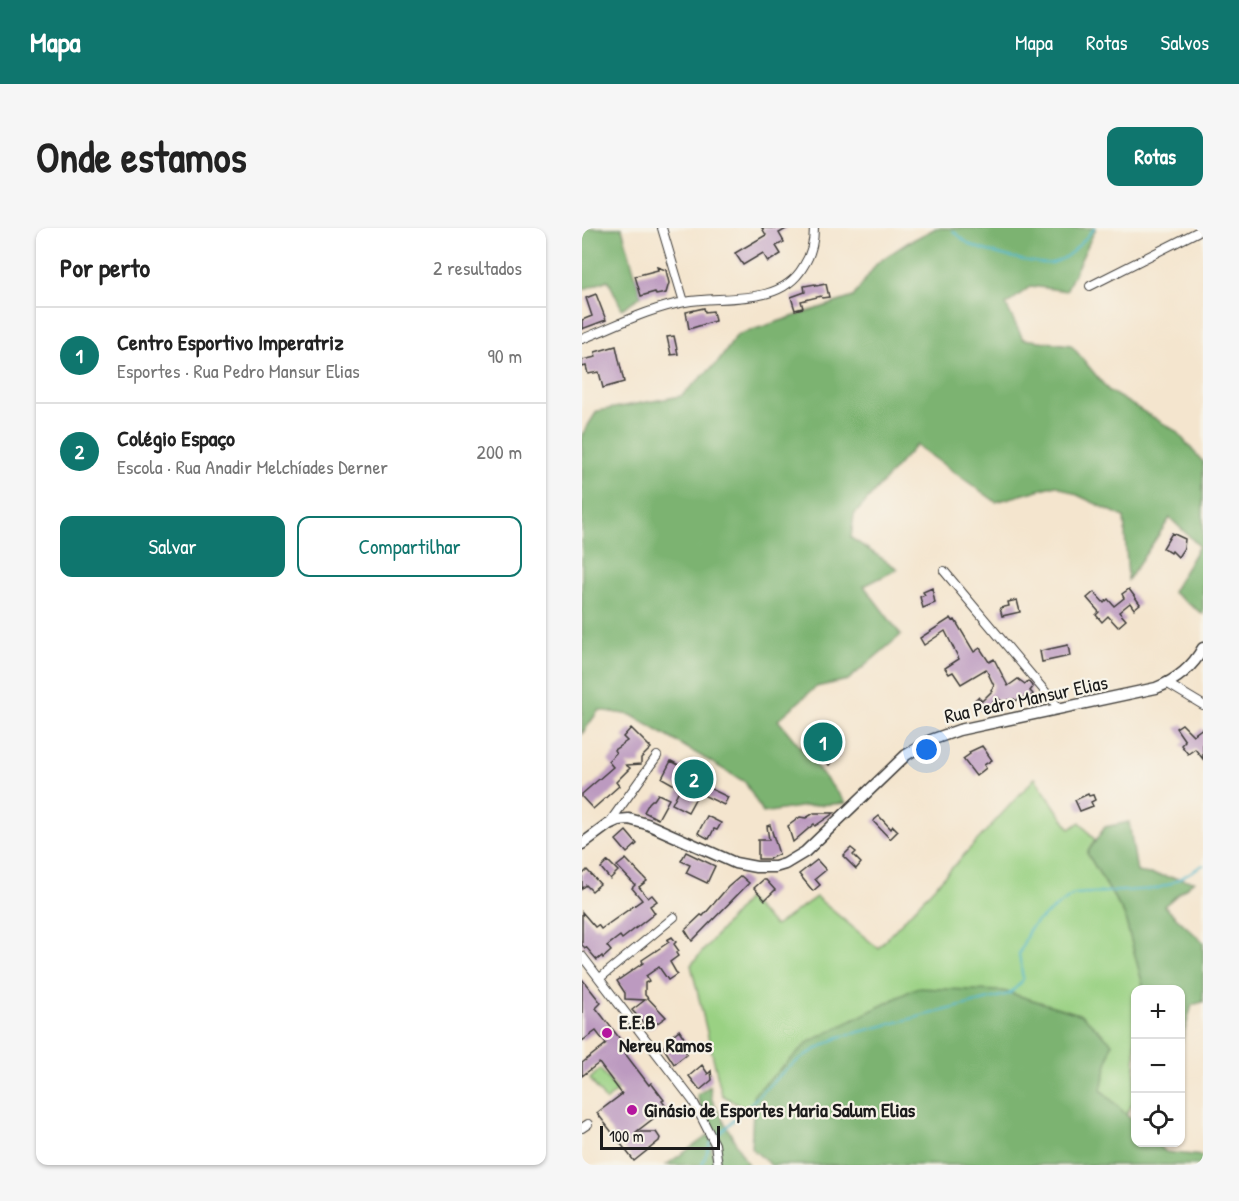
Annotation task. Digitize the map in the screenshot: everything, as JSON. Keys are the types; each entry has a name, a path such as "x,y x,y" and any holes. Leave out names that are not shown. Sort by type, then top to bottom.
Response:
{"main road":[{"name":"Rua Pedro Mansur Elias","path":"609,824 623,819 642,822 723,859 746,866 775,867 805,852 906,755 922,744 959,730 1145,692 1168,684 1186,672 1203,648"},
{"path":"582,844 609,824"}],"street":[{"path":"662,228 684,302"},
{"path":"582,339 646,313 684,302 747,297 771,292 784,286 799,274 808,258 813,244 814,228"},
{"path":"1090,286 1201,229"},
{"path":"944,571 1059,708"},
{"path":"1168,684 1203,705"},
{"path":"609,824 657,756"},
{"path":"600,978 674,917"},
{"path":"582,956 693,1101 711,1134 718,1165"}],"green space":[{"path":"582,228 622,228 641,296 622,309 608,280 582,290"},
{"path":"936,228 1096,228 1066,291 1031,286 1006,305 1023,339 1071,345 1109,391 1176,431 1203,462 1203,614 1172,592 1199,546 1170,518 1128,580 1124,517 1056,485 996,502 916,445 854,515 851,538 898,569 864,586 901,635 848,680 816,687 778,720 846,803 806,806 763,813 745,782 631,715 599,710 582,734 582,435 597,411 681,396 719,361 737,335 853,297 877,263 907,243"},
{"path":"1035,778 1070,829 1080,822 1095,840 1087,853 1124,914 1143,985 1131,985 1131,1106 1126,1115 1101,1090 1076,1013 1003,991 784,1066 753,1114 722,1095 691,965 747,899 775,926 816,897 878,948"},
{"path":"1129,822 1137,872 1194,881 1164,906 1203,942 1203,1002 1192,1005 1185,1029 1185,985 1143,985 1124,914 1087,853 1105,827"},
{"path":"916,988 1003,991 1082,1015 1112,1043 1101,1090 1131,1119 1131,1147 1160,1147 1166,1152 1203,1156 1203,1165 771,1165 751,1148 754,1094 809,1042"},
{"path":"600,1069 617,1091 606,1101 590,1079"},
{"path":"710,1086 712,1100 748,1165 720,1165 697,1095"},
{"path":"709,1135 715,1165 666,1165"}],"building":[{"path":"762,228 788,228 779,233 784,242 776,246 781,254 768,262 763,253 743,265 735,253 766,235"},
{"path":"657,267 666,270 669,283 666,293 656,295 655,292 641,296 635,276 658,270"},
{"path":"815,284 816,286 826,284 829,297 822,298 821,296 801,301 803,308 795,310 791,297 805,292 804,286"},
{"path":"596,294 606,320 582,329 582,320 592,316 586,298"},
{"path":"704,308 705,312 713,311 715,321 689,329 686,312"},
{"path":"674,336 678,354 671,355 667,337"},
{"path":"616,346 624,382 603,388 599,372 588,374 586,366 582,367 582,360 596,357 595,352"},
{"path":"1172,533 1185,539 1184,548 1178,557 1172,551 1171,553 1163,548"},
{"path":"932,588 935,603 923,608 920,597 925,595 923,592"},
{"path":"1129,589 1140,604 1134,609 1130,603 1119,612 1126,620 1118,627 1108,616 1102,622 1096,615 1099,612 1087,598 1094,592 1104,603 1108,599 1114,606 1124,598 1122,594"},
{"path":"1017,600 1020,612 1002,616 1000,608 1009,606 1008,602"},
{"path":"951,618 955,620 974,652 980,648 989,662 994,659 1008,686 1018,679 1025,684 1028,681 1033,687 1030,691 1033,694 1028,699 1025,696 1022,699 1020,697 1016,701 1008,700 1005,704 998,698 983,711 974,701 978,697 982,701 994,686 986,669 961,684 953,672 949,674 945,668 959,659 945,631 924,645 920,638"},
{"path":"1068,645 1070,656 1042,662 1040,651"},
{"path":"823,723 840,742 833,748 840,755 829,765 805,740"},
{"path":"1182,724 1193,735 1203,728 1203,759 1195,749 1188,754 1181,745 1185,741 1176,728"},
{"path":"631,728 651,748 641,758 641,764 626,765 630,768 616,782 619,786 593,809 582,794 613,767 608,761 616,753 614,750 627,741 623,737"},
{"path":"982,746 992,760 984,765 986,768 976,776 963,759 970,754 969,752"},
{"path":"671,761 694,773 688,784 700,790 688,812 672,804 680,788 662,778"},
{"path":"707,787 728,797 724,805 703,795"},
{"path":"658,794 669,799 658,819 644,812"},
{"path":"1088,794 1093,795 1095,800 1091,802 1093,806 1080,811 1075,800"},
{"path":"814,813 834,813 815,826 814,824 793,842 788,826 800,817 806,818"},
{"path":"707,816 721,823 717,830 714,829 709,839 698,833"},
{"path":"879,816 891,829 893,826 898,831 890,839 873,821"},
{"path":"770,825 779,854 769,859 758,859 758,840 769,840 767,826"},
{"path":"626,831 637,844 627,853 616,840"},
{"path":"851,848 856,852 853,855 861,863 856,869 843,856"},
{"path":"686,852 715,866 707,883 686,873 690,865 681,861"},
{"path":"626,859 647,881 639,887 648,898 652,895 657,901 650,906 655,913 622,939 620,936 607,946 611,951 597,960 582,945 582,912 595,927 598,925 601,929 642,900 632,888 635,885 617,866"},
{"path":"817,860 826,870 815,879 820,885 813,891 799,874"},
{"path":"608,861 618,871 610,879 601,868"},
{"path":"587,870 600,884 592,891 586,885 582,889 582,875"},
{"path":"741,876 749,883 692,941 685,930 701,915 703,916 728,887"},
{"path":"766,880 775,890 765,900 754,888"},
{"path":"672,937 679,951 676,953 678,956 670,962 677,974 668,980 659,967 646,976 649,981 645,983 645,995 666,1017 649,1029 632,1010 645,1000 625,999 625,993 617,981 643,963 642,960 669,942 667,940"},
{"path":"582,979 601,1003 596,1008 624,1044 620,1047 649,1085 651,1083 667,1108 636,1132 656,1132 660,1138 634,1161 597,1113 622,1094 599,1063 582,1076 582,1063 606,1044 596,1031 582,1041"},
{"path":"679,1030 688,1044 684,1049 687,1054 674,1064 663,1047 675,1038 673,1035"},
{"path":"702,1065 708,1074 711,1071 712,1080 700,1090 689,1076"}],"waterway":[{"path":"953,231 978,248 1036,262 1052,263 1065,258 1095,228"},
{"path":"717,1136 784,1071 806,1055 839,1037 1009,994 1023,979 1019,954 1029,930 1036,922 1074,894 1155,889 1170,884 1203,865"},
{"path":"702,1165 711,1142"}],"place":[{"name":"Centro Esportivo Imperatriz","path":"823,742"},
{"name":"Colégio Espaço","path":"694,779"},
{"name":"E.E.B Nereu Ramos","path":"607,1033"},
{"name":"Ginásio de Esportes Maria Salum Elias","path":"632,1110"}]}
